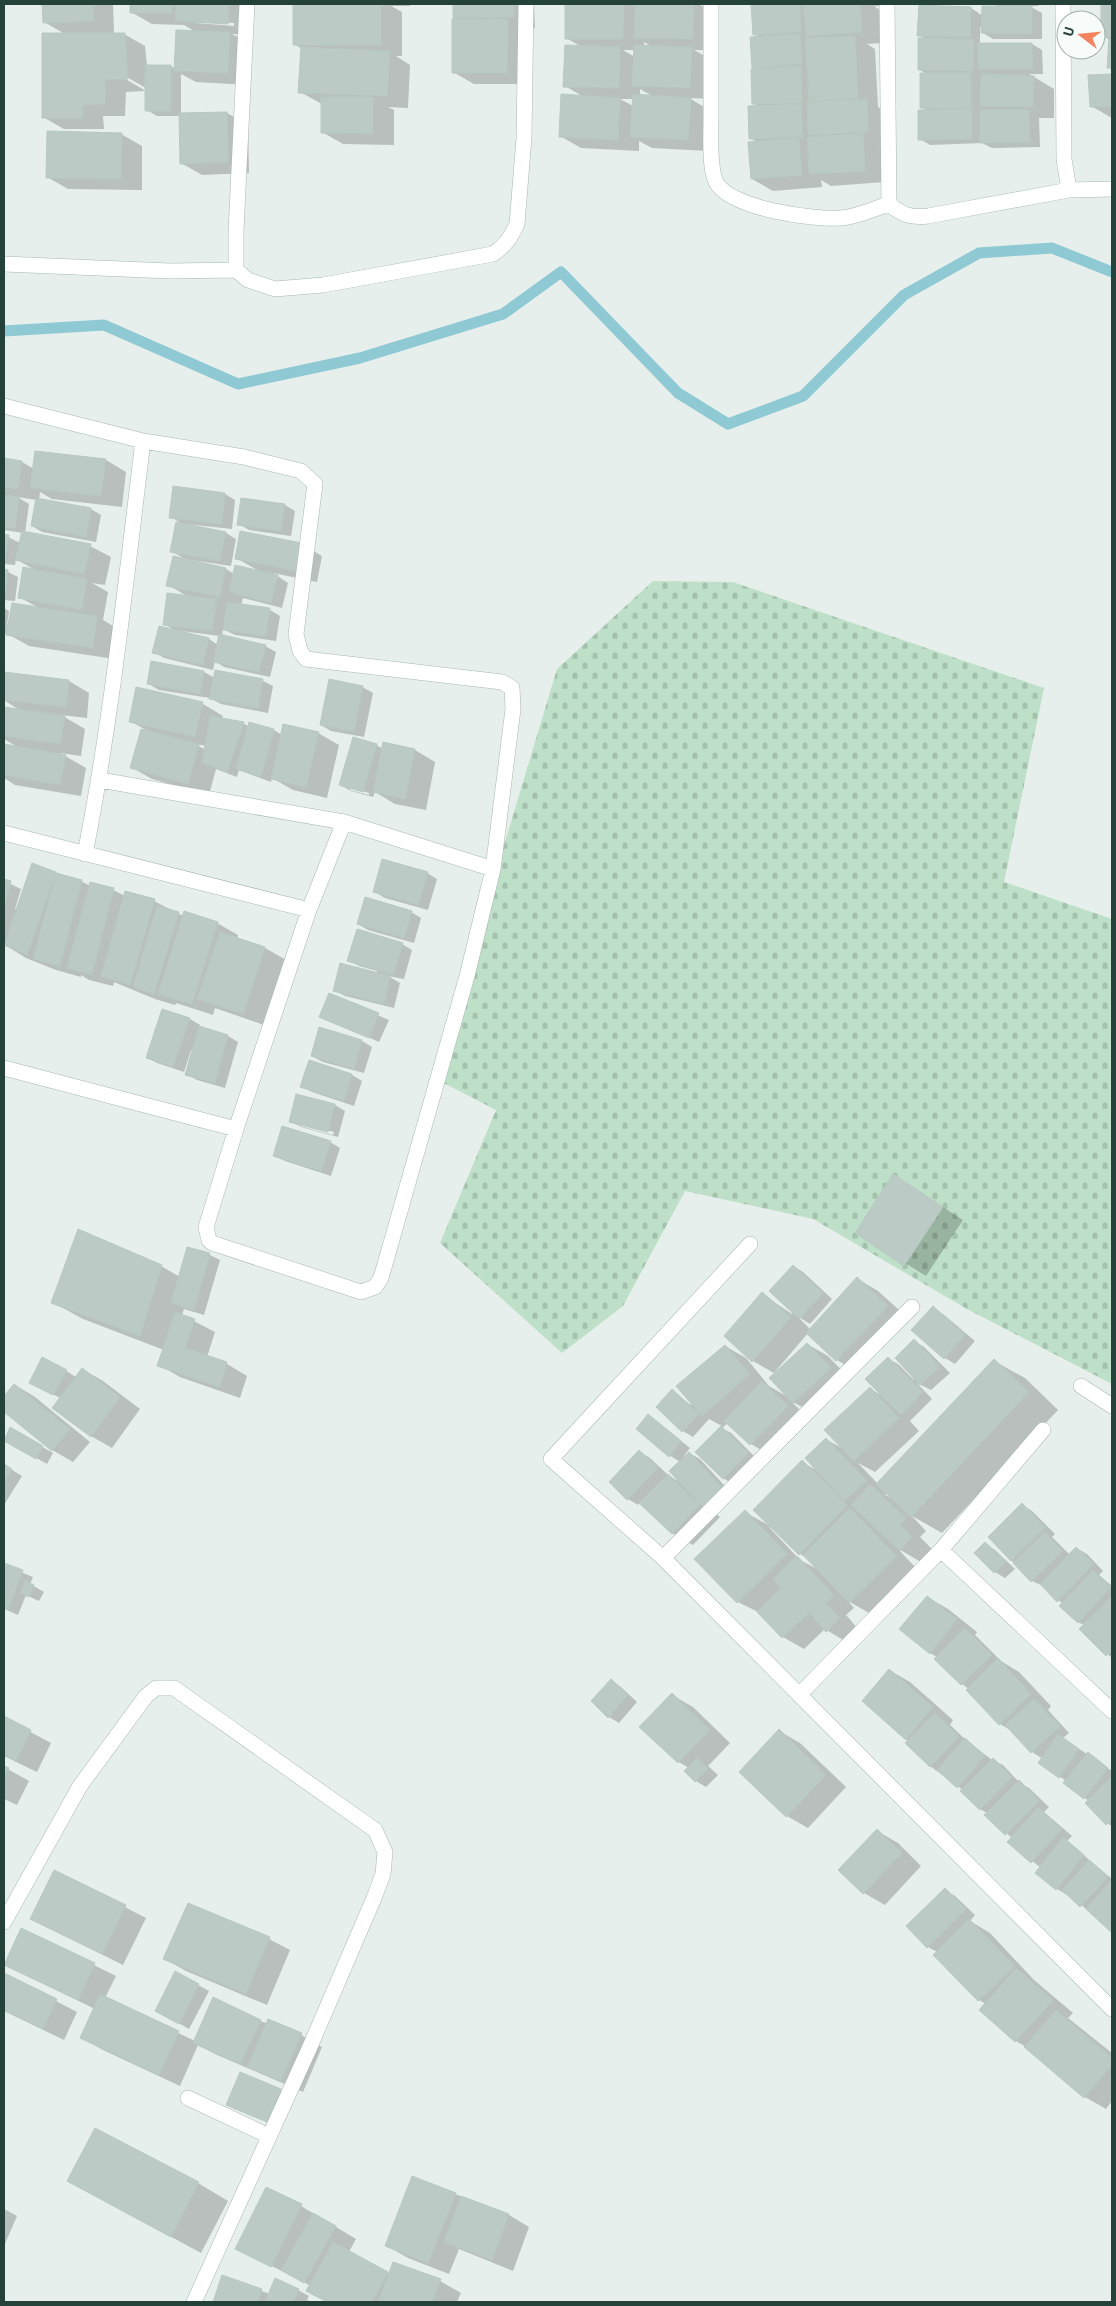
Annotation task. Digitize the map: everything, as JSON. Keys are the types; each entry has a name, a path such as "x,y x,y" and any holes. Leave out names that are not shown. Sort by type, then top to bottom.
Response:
{"street":[{"path":"236,270 236,222 247,4"},
{"path":"4,264 170,272 236,270 248,280 275,289 324,285 493,254 503,247 512,236 517,224 524,138 526,4"},
{"path":"711,4 711,155 716,183 727,192 751,205 802,217 841,218 858,215 889,204"},
{"path":"887,4 889,204 901,214 916,218 1069,190 1112,189"},
{"path":"1063,4 1064,159 1069,190"},
{"path":"4,406 143,441 244,457 301,471 315,484 296,634 300,651 306,659 502,682 512,688 513,709 493,869 467,976 381,1278 375,1287 361,1292 212,1243 209,1240 206,1227 309,910 344,822"},
{"path":"86,854 100,780 143,441"},
{"path":"100,780 344,822 493,869"},
{"path":"4,833 309,910"},
{"path":"4,1068 236,1130"},
{"path":"750,1244 551,1459 663,1558 1112,2008"},
{"path":"663,1558 912,1307"},
{"path":"1080,1386 1112,1406"},
{"path":"799,1695 941,1550 1043,1430"},
{"path":"941,1550 1112,1711"},
{"path":"4,1922 80,1786 146,1696 156,1688 174,1688 375,1830 385,1852 383,1874 309,2049 194,2302"},
{"path":"188,2098 269,2136"}],"green space":[{"path":"653,581 733,582 1044,688 1004,882 1112,919 1112,1384 967,1309 813,1219 685,1191 623,1306 562,1353 440,1243 496,1110 434,1078 557,669"}],"building":[{"path":"42,4 93,4 94,21 43,23"},
{"path":"130,4 172,4 172,13 130,13"},
{"path":"176,4 229,4 228,24 175,21"},
{"path":"293,4 381,4 381,45 293,45"},
{"path":"453,4 514,4 514,17 453,18"},
{"path":"565,4 624,4 623,39 565,39"},
{"path":"635,4 694,4 693,39 634,38"},
{"path":"751,4 800,4 801,32 753,35"},
{"path":"803,4 860,4 862,32 806,36"},
{"path":"919,5 971,7 970,37 917,36"},
{"path":"1101,5 1112,6 1112,37 1106,37 1106,10 1101,10"},
{"path":"982,6 1032,6 1032,34 981,33"},
{"path":"452,19 508,19 507,73 452,73"},
{"path":"176,30 230,32 228,73 174,71"},
{"path":"42,33 125,33 128,79 105,80 105,104 83,105 83,118 42,118"},
{"path":"800,34 802,64 752,68 750,37"},
{"path":"855,36 858,98 809,101 805,38"},
{"path":"918,38 974,39 973,71 918,70"},
{"path":"1109,39 1112,40 1112,68 1107,68"},
{"path":"978,43 1032,43 1033,69 978,69"},
{"path":"565,45 620,47 619,88 563,87"},
{"path":"634,45 692,47 690,88 632,86"},
{"path":"301,47 390,51 387,96 298,93"},
{"path":"145,65 171,65 171,111 145,111"},
{"path":"801,66 802,103 752,104 751,69"},
{"path":"920,73 971,73 971,108 920,108"},
{"path":"981,74 1034,76 1033,107 980,106"},
{"path":"1112,74 1112,106 1090,107 1088,75"},
{"path":"561,94 620,98 618,140 559,137"},
{"path":"633,94 691,98 688,140 630,137"},
{"path":"321,97 373,97 373,134 321,133"},
{"path":"867,99 868,132 808,135 807,101"},
{"path":"801,104 803,137 749,139 748,106"},
{"path":"972,109 972,139 918,140 918,110"},
{"path":"980,110 1029,110 1030,142 980,143"},
{"path":"227,112 228,162 180,164 179,113"},
{"path":"47,131 122,133 121,179 46,178"},
{"path":"863,133 865,171 809,174 807,137"},
{"path":"799,138 802,175 751,179 748,142"},
{"path":"35,451 106,459 101,496 30,488"},
{"path":"4,458 22,461 18,489 4,487"},
{"path":"173,486 225,493 222,524 169,518"},
{"path":"4,495 19,497 15,528 4,527"},
{"path":"36,498 91,508 86,537 31,526"},
{"path":"241,498 285,504 281,531 237,525"},
{"path":"176,522 226,532 220,561 170,552"},
{"path":"22,531 91,544 84,574 15,560"},
{"path":"240,531 302,543 296,571 235,559"},
{"path":"4,534 9,535 5,560 4,560"},
{"path":"173,556 226,568 220,597 166,586"},
{"path":"235,565 278,575 271,603 229,592"},
{"path":"23,567 87,579 82,610 18,598"},
{"path":"4,569 8,570 5,596 4,596"},
{"path":"167,593 217,599 212,631 163,625"},
{"path":"227,602 270,608 266,636 223,630"},
{"path":"12,603 97,616 93,648 6,635"},
{"path":"159,626 209,638 203,665 152,653"},
{"path":"219,634 266,645 259,672 213,662"},
{"path":"151,661 204,671 200,694 147,684"},
{"path":"215,670 263,679 258,708 209,699"},
{"path":"4,672 69,680 66,707 4,700"},
{"path":"329,679 363,686 354,732 320,725"},
{"path":"136,687 203,702 195,737 129,722"},
{"path":"4,707 65,716 60,744 4,736"},
{"path":"210,716 244,722 227,772 202,763"},
{"path":"249,722 274,729 261,777 236,769"},
{"path":"283,724 319,732 306,787 271,779"},
{"path":"141,729 199,744 188,784 130,768"},
{"path":"353,737 377,744 363,792 339,785"},
{"path":"383,742 415,749 405,799 373,792"},
{"path":"4,744 66,755 60,785 4,775"},
{"path":"382,859 428,872 418,905 373,892"},
{"path":"32,863 56,872 27,955 4,945"},
{"path":"56,873 82,880 60,966 33,959"},
{"path":"4,879 11,881 4,908"},
{"path":"90,882 114,888 92,975 67,968"},
{"path":"125,891 155,899 130,985 101,976"},
{"path":"365,897 412,911 404,938 357,924"},
{"path":"157,906 179,912 154,994 133,987"},
{"path":"184,911 218,922 192,1004 158,994"},
{"path":"357,929 403,943 393,975 347,961"},
{"path":"220,932 265,947 243,1014 197,999"},
{"path":"340,963 390,976 384,1004 333,991"},
{"path":"329,993 379,1013 369,1038 319,1017"},
{"path":"162,1009 190,1018 173,1067 146,1058"},
{"path":"199,1026 228,1035 215,1083 185,1075"},
{"path":"319,1027 362,1040 354,1069 311,1056"},
{"path":"309,1060 352,1074 344,1101 300,1087"},
{"path":"296,1094 335,1104 328,1132 289,1122"},
{"path":"282,1126 331,1141 321,1171 273,1156"},
{"path":"893,1174 943,1207 904,1266 855,1233"},
{"path":"78,1229 162,1265 140,1336 51,1303"},
{"path":"187,1247 210,1253 194,1310 171,1303"},
{"path":"793,1265 823,1293 799,1319 769,1291"},
{"path":"857,1277 888,1306 836,1361 806,1333"},
{"path":"762,1292 791,1317 752,1362 724,1336"},
{"path":"933,1306 965,1335 944,1359 911,1330"},
{"path":"175,1312 195,1319 185,1348 227,1362 220,1387 157,1366"},
{"path":"914,1339 940,1367 920,1385 895,1358"},
{"path":"807,1343 831,1368 793,1403 769,1378"},
{"path":"725,1345 750,1374 702,1416 676,1386"},
{"path":"42,1357 67,1370 53,1395 29,1383"},
{"path":"888,1357 923,1392 901,1415 865,1379"},
{"path":"994,1359 1029,1392 911,1517 876,1484"},
{"path":"82,1368 120,1397 91,1437 52,1408"},
{"path":"762,1381 788,1406 750,1445 724,1421"},
{"path":"14,1384 70,1429 52,1451 4,1412 4,1396"},
{"path":"870,1387 899,1418 854,1461 824,1430"},
{"path":"672,1389 699,1414 682,1432 656,1407"},
{"path":"648,1414 681,1441 669,1457 636,1429"},
{"path":"721,1426 748,1453 723,1479 695,1452"},
{"path":"10,1427 43,1446 36,1459 4,1441"},
{"path":"826,1438 867,1481 844,1501 805,1458"},
{"path":"639,1450 658,1468 627,1500 609,1482"},
{"path":"689,1452 724,1490 704,1508 669,1471"},
{"path":"802,1460 847,1505 799,1555 753,1510"},
{"path":"4,1464 12,1469 4,1483"},
{"path":"668,1474 700,1505 672,1534 639,1503"},
{"path":"870,1484 906,1518 900,1525 912,1537 900,1551 851,1505"},
{"path":"1022,1503 1045,1528 1011,1561 988,1537"},
{"path":"850,1508 897,1556 849,1603 803,1555"},
{"path":"745,1510 787,1554 737,1603 694,1559"},
{"path":"1045,1532 1063,1551 1031,1582 1013,1563"},
{"path":"985,1542 1006,1562 994,1573 974,1553"},
{"path":"1076,1547 1094,1564 1057,1602 1040,1584"},
{"path":"797,1556 834,1595 826,1603 840,1618 826,1632 809,1613 782,1638 757,1612 781,1588 773,1579"},
{"path":"4,1563 23,1570 8,1610 4,1608"},
{"path":"1093,1570 1111,1587 1078,1623 1059,1606"},
{"path":"25,1581 34,1585 29,1597 20,1593"},
{"path":"927,1596 957,1619 930,1654 899,1629"},
{"path":"1112,1596 1112,1650 1106,1656 1079,1629"},
{"path":"965,1628 992,1655 961,1685 934,1659"},
{"path":"998,1658 1031,1694 999,1725 966,1690"},
{"path":"889,1669 933,1707 906,1740 862,1701"},
{"path":"611,1679 628,1695 608,1718 591,1701"},
{"path":"672,1693 710,1730 678,1763 639,1727"},
{"path":"1034,1699 1060,1726 1031,1753 1005,1725"},
{"path":"935,1713 959,1737 930,1767 905,1743"},
{"path":"4,1716 31,1730 16,1761 4,1755"},
{"path":"779,1729 826,1775 786,1817 739,1772"},
{"path":"1058,1734 1079,1749 1059,1778 1038,1763"},
{"path":"965,1738 985,1756 957,1788 937,1770"},
{"path":"1088,1752 1108,1768 1084,1799 1063,1783"},
{"path":"697,1758 708,1769 695,1782 684,1771"},
{"path":"993,1758 1012,1777 980,1810 960,1791"},
{"path":"4,1766 9,1768 4,1779"},
{"path":"1112,1776 1112,1819 1106,1825 1085,1803"},
{"path":"1019,1780 1039,1801 1005,1835 984,1815"},
{"path":"1038,1807 1062,1829 1031,1863 1007,1842"},
{"path":"877,1829 902,1853 863,1894 838,1870"},
{"path":"1063,1837 1084,1855 1056,1890 1035,1873"},
{"path":"1089,1860 1108,1877 1080,1907 1062,1890"},
{"path":"54,1870 126,1905 102,1954 30,1919"},
{"path":"1112,1880 1112,1933 1086,1909"},
{"path":"945,1888 966,1909 927,1948 906,1926"},
{"path":"188,1903 270,1937 246,1994 163,1959"},
{"path":"969,1919 1015,1966 978,2001 933,1955"},
{"path":"21,1928 95,1963 78,2000 4,1965"},
{"path":"1016,1968 1053,2000 1015,2042 979,2010"},
{"path":"175,1971 199,1984 179,2024 155,2011"},
{"path":"4,1973 57,1999 43,2029 4,2010"},
{"path":"100,1994 179,2031 159,2075 80,2038"},
{"path":"213,1997 261,2020 240,2064 193,2043"},
{"path":"1056,2010 1112,2058 1112,2065 1084,2098 1024,2047"},
{"path":"268,2019 302,2033 281,2081 247,2067"},
{"path":"240,2072 281,2089 267,2122 226,2105"},
{"path":"95,2128 199,2182 171,2237 67,2181"},
{"path":"412,2176 456,2193 428,2263 385,2246"},
{"path":"266,2187 302,2204 271,2267 235,2249"},
{"path":"461,2196 509,2214 492,2260 444,2242"},
{"path":"313,2213 336,2226 304,2283 281,2270"},
{"path":"333,2242 388,2272 372,2302 327,2302 306,2291"},
{"path":"393,2262 441,2279 432,2302 378,2302"},
{"path":"222,2275 262,2289 258,2302 213,2302"},
{"path":"275,2278 299,2289 293,2302 265,2302"}],"waterway":[{"path":"4,331 104,325 238,384 360,358 503,314 561,272 678,393 728,424 803,396 904,295 979,253 1052,248 1112,272"}]}
